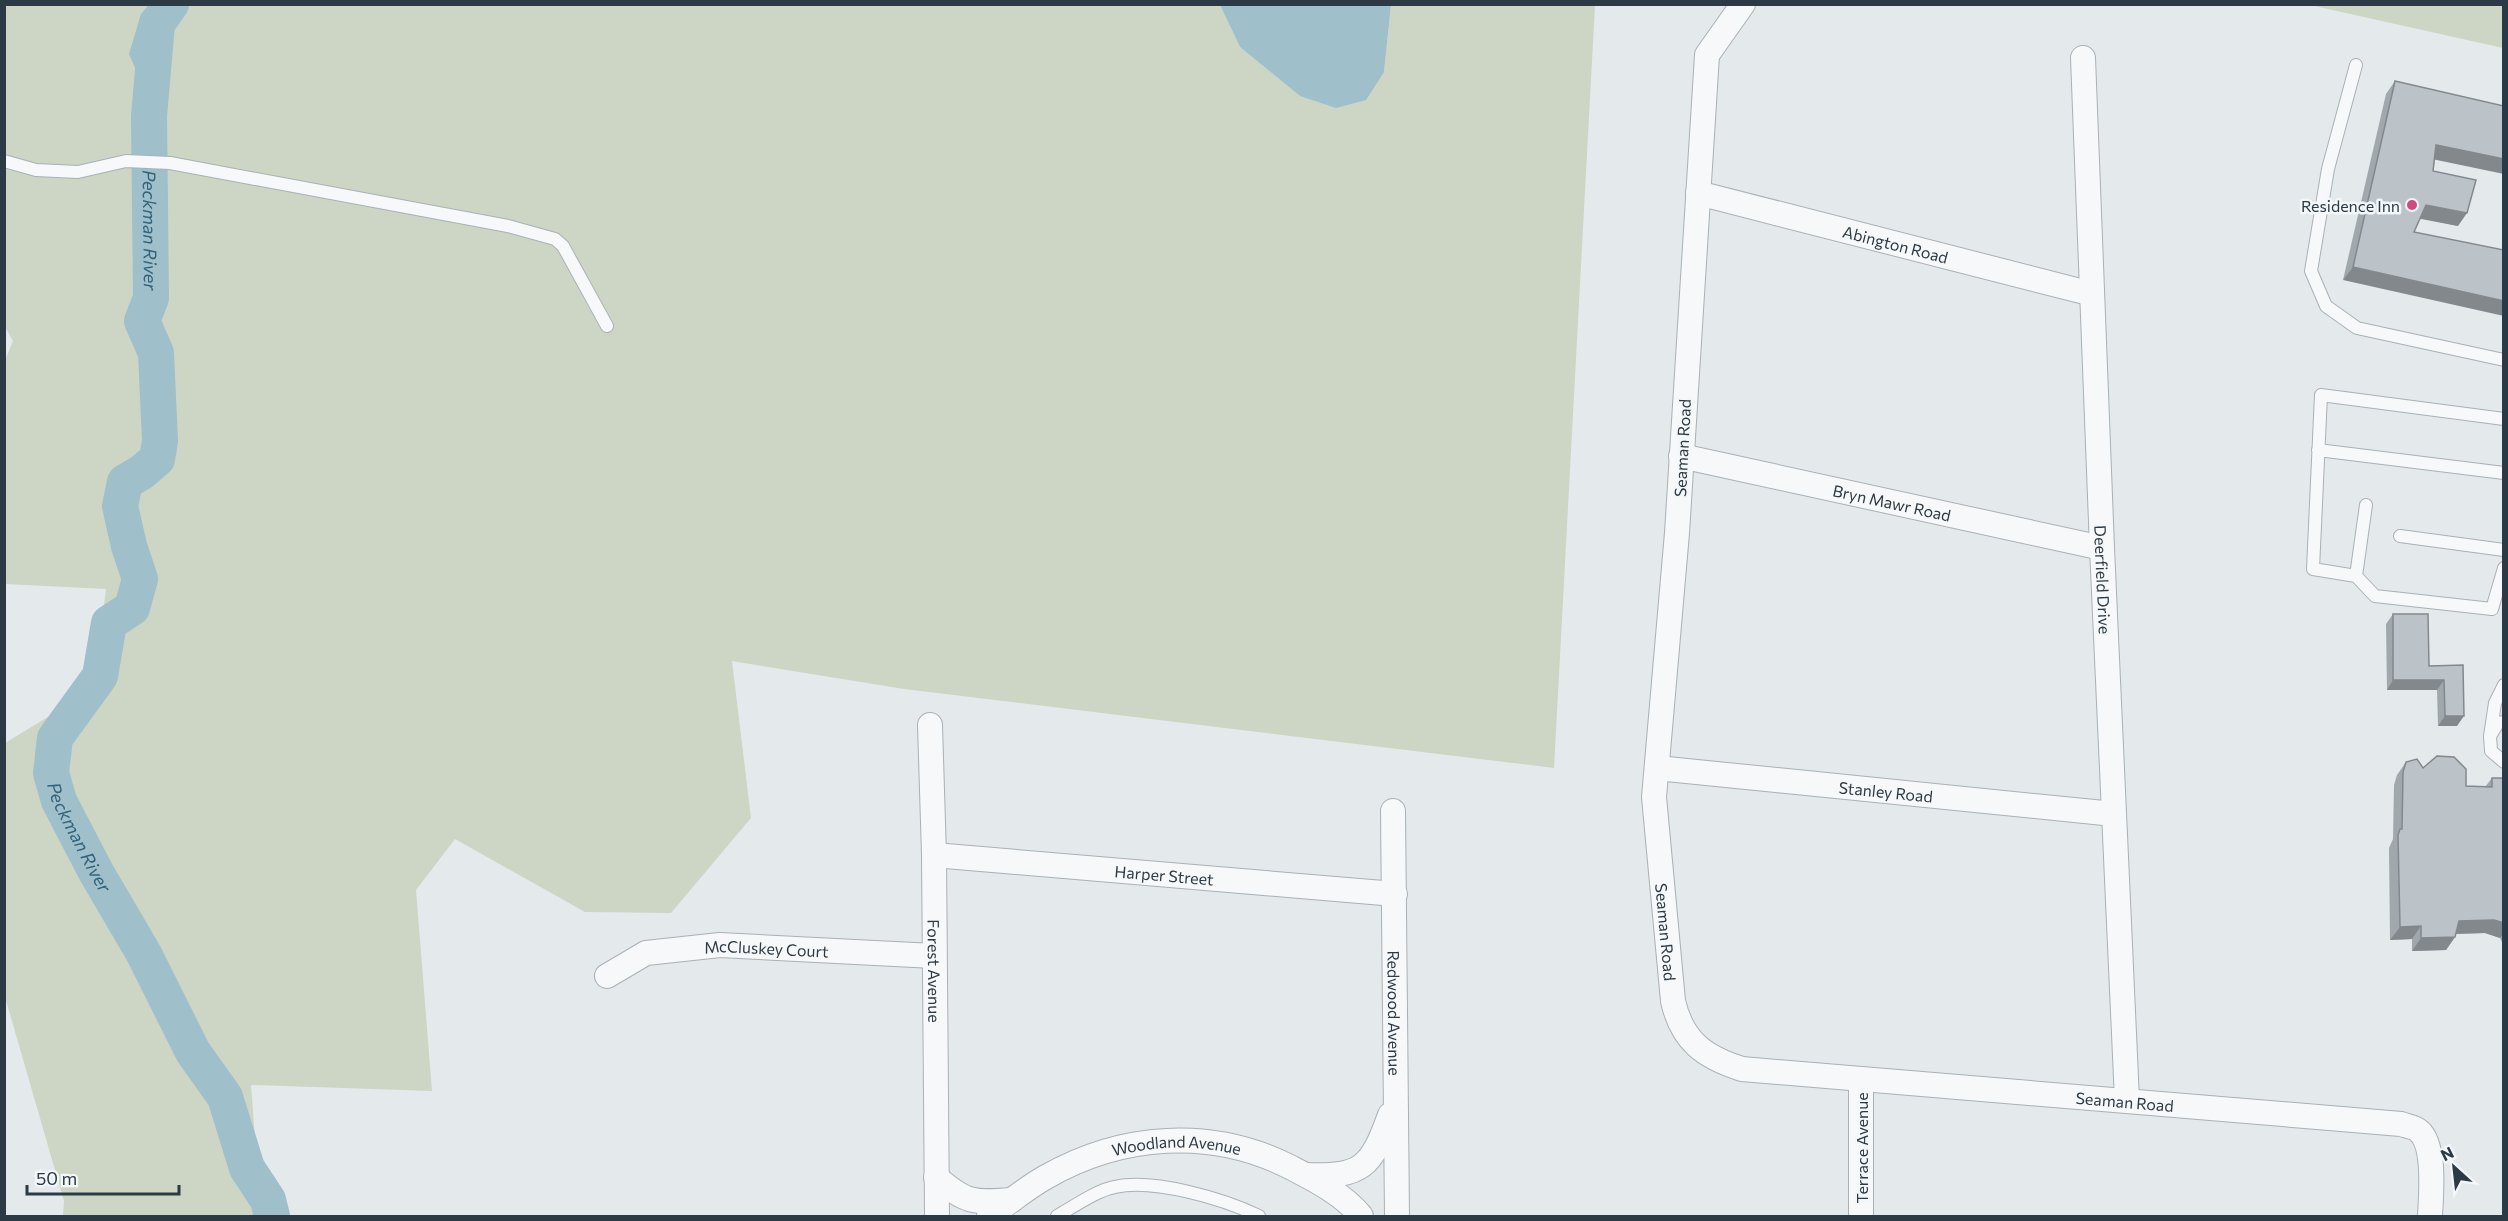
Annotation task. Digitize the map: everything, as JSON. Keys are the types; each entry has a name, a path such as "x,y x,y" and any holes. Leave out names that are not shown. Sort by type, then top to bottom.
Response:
{"street":[{"name":"Seaman Road","path":"1743,4 1707,55 1681,456 1654,797 1673,1000 1681,1025 1690,1040 1703,1052 1718,1061 1742,1069 2401,1124 2419,1131 2428,1147 2431,1165 2430,1216"},
{"name":"Deerfield Drive","path":"2083,58 2127,1100"},
{"name":"Abington Road","path":"1698,193 2092,294"},
{"name":"Bryn Mawr Road","path":"1681,456 2102,548"},
{"name":"Forest Avenue","path":"930,725 934,855 937,1216"},
{"name":"Stanley Road","path":"1657,768 2114,814"},
{"name":"Redwood Avenue","path":"1393,811 1397,1216"},
{"name":"Harper Street","path":"934,855 1395,894"},
{"name":"McCluskey Court","path":"607,976 646,952 720,945 934,957"},
{"name":"Terrace Avenue","path":"1861,1216 1862,1080"},
{"path":"1305,1175 1335,1176 1362,1168 1377,1149 1395,1104"},
{"name":"Woodland Avenue","path":"1006,1209 1044,1178 1105,1150 1145,1142 1195,1140 1223,1144 1279,1162 1332,1191 1361,1216"},
{"path":"936,1178 956,1195 977,1203 1006,1209"}],"lane":[{"path":"2356,65 2328,170 2311,271 2326,306 2357,328 2504,360"},
{"path":"4,162 36,170 78,172 126,161 170,163 508,226 555,239 563,246 607,326"},
{"path":"2504,419 2320,395 2313,569 2356,576 2375,596 2492,609 2504,568"},
{"path":"2318,450 2504,473"},
{"path":"2356,576 2366,505"},
{"path":"2400,536 2504,550"},
{"path":"2504,685 2494,703 2490,736 2491,751 2504,762"},
{"path":"2490,736 2498,723 2504,722"},
{"path":"1057,1216 1112,1187 1138,1183 1190,1192 1237,1206 1259,1216"}],"green space":[{"path":"5,5 1220,5 1240,47 1300,96 1384,72 1391,5 1595,5 1554,768 904,689 732,661 751,818 671,913 585,912 455,839 416,890 432,1091 251,1085 261,1216 63,1216 64,1201 5,997 5,743 94,689 106,589 5,584 4,363 13,341 4,325"},
{"path":"2310,5 2503,5 2503,48"}],"water":[{"path":"149,5 163,5 150,26 148,42 150,67 162,79 154,132 153,193 135,190 136,126 148,87 136,70 129,54 141,14"},
{"path":"1220,5 1391,5 1384,72 1366,100 1336,108 1300,96 1240,47"}],"building":[{"name":"Residence Inn","path":"2395,81 2504,106 2504,159 2436,145 2433,171 2476,180 2467,213 2426,205 2414,232 2504,250 2504,301 2353,267"},
{"path":"2393,614 2428,614 2429,666 2463,665 2464,716 2445,716 2444,680 2393,680"},
{"path":"2437,756 2454,757 2466,769 2466,786 2492,787 2492,778 2504,778 2504,923 2494,920 2459,921 2455,937 2421,938 2421,926 2400,927 2398,835 2402,829 2403,772 2406,762 2417,759 2423,768"}],"waterway":[{"name":"Peckman River","path":"171,4 157,24 149,116 151,298 142,321 156,353 160,441 157,459 142,472 125,482 120,506 129,546 140,579 132,608 109,623 100,676 55,738 51,773 59,801 96,872 144,954 193,1052 225,1097 247,1168 268,1200 272,1216"}],"place":[{"name":"Residence Inn","path":"2412,205"}]}
